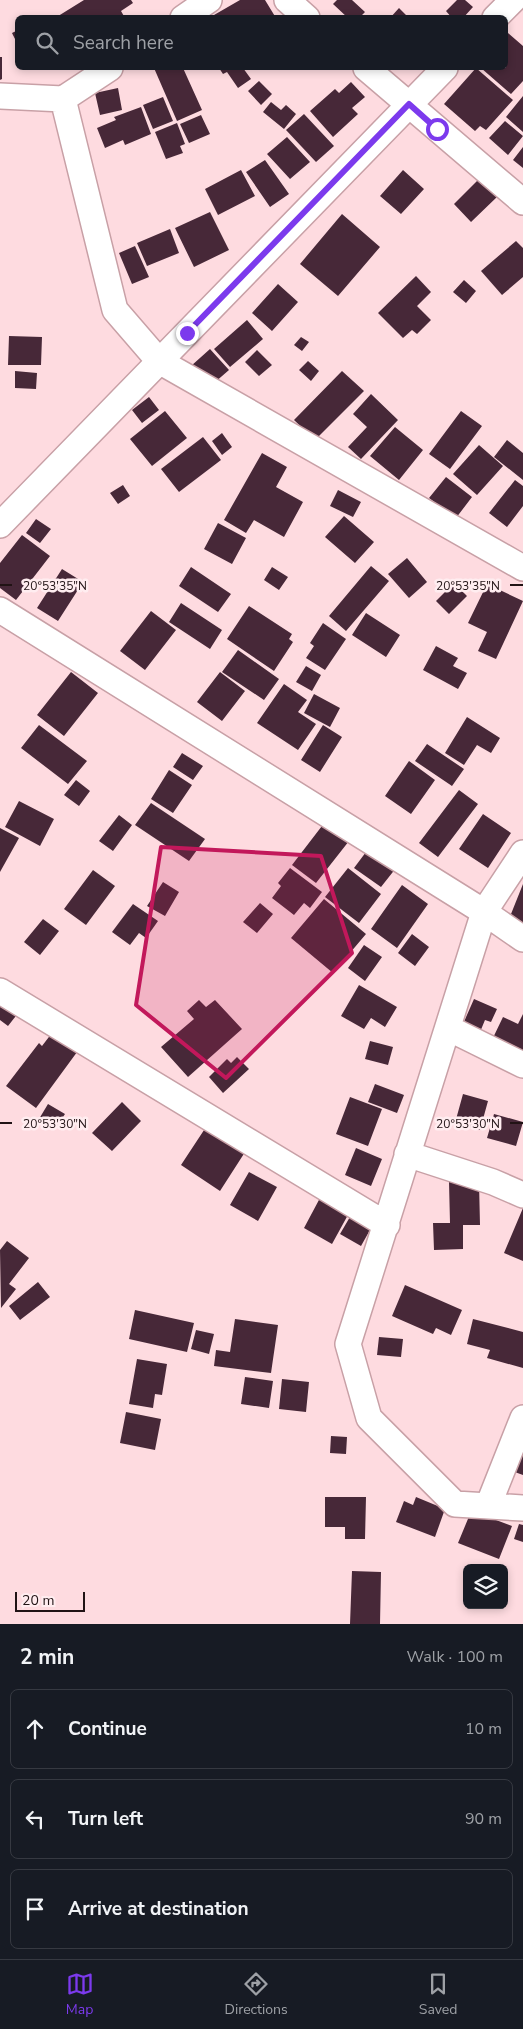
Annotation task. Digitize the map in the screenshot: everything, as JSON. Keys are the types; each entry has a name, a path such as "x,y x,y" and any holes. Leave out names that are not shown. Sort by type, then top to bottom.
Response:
{"street":[{"path":"188,15 209,0"},
{"path":"287,0 304,15"},
{"path":"499,15 513,0"},
{"path":"0,96 63,99 107,70"},
{"path":"368,70 523,202"},
{"path":"0,525 444,70"},
{"path":"63,99 115,310 159,361 523,568"},
{"path":"0,610 484,912 523,939"},
{"path":"523,852 484,912 406,1154 386,1225 348,1344 369,1418 455,1504 523,1508"},
{"path":"0,990 386,1225"},
{"path":"448,1028 523,1066"},
{"path":"406,1154 493,1182 523,1196"},
{"path":"488,1506 523,1418"}],"highlighted area":[{"path":"161,847 321,856 352,953 226,1078 136,1005"}],"building":[{"path":"84,0 131,0 133,3 121,11 123,15 60,15"},
{"path":"240,0 265,0 274,15 214,15"},
{"path":"337,0 352,0 365,12 362,15 345,15 333,4"},
{"path":"457,0 465,0 473,7 466,15 449,15 446,11"},
{"path":"399,8 406,15 393,15"},
{"path":"508,33 523,46 523,81 511,94 483,70 508,70"},
{"path":"0,57 2,57 2,79 0,80"},
{"path":"155,70 184,70 202,110 177,121"},
{"path":"220,70 244,70 251,79 238,88 227,72 223,74"},
{"path":"474,70 478,70 513,100 486,130 480,126 475,131 444,104"},
{"path":"259,81 272,94 261,105 248,91"},
{"path":"351,82 365,97 352,108 358,114 333,137 310,111 335,89 339,93"},
{"path":"118,88 122,110 100,115 95,93"},
{"path":"523,96 523,132 506,117"},
{"path":"163,97 173,121 153,129 143,105"},
{"path":"271,102 281,110 286,105 296,114 284,129 263,112"},
{"path":"141,107 151,134 125,145 123,140 105,148 97,128 116,120 114,117"},
{"path":"304,114 334,146 316,162 286,130"},
{"path":"201,115 210,134 189,143 180,124"},
{"path":"505,121 523,136 508,155 489,138"},
{"path":"177,123 185,144 180,146 183,153 166,159 155,132"},
{"path":"287,137 310,162 290,179 267,154"},
{"path":"523,147 523,168 513,160"},
{"path":"265,160 289,194 270,207 246,172"},
{"path":"241,170 255,196 218,215 205,189"},
{"path":"403,170 424,189 401,214 380,196"},
{"path":"480,178 498,196 471,222 454,204"},
{"path":"210,212 229,250 194,267 175,228"},
{"path":"342,214 380,247 338,296 300,264"},
{"path":"170,229 179,253 147,266 137,243"},
{"path":"516,241 523,248 523,277 502,295 481,271"},
{"path":"135,246 149,277 132,284 119,253"},
{"path":"416,276 431,292 417,306 431,320 417,334 412,330 403,338 378,313"},
{"path":"464,280 476,291 466,303 453,292"},
{"path":"278,284 298,302 272,331 252,313"},
{"path":"247,320 263,339 230,367 214,349"},
{"path":"9,336 42,337 41,365 8,365"},
{"path":"301,337 309,342 302,351 294,345"},
{"path":"210,349 229,370 214,383 191,366"},
{"path":"257,350 272,365 259,376 245,362"},
{"path":"308,361 319,371 311,381 299,370"},
{"path":"15,371 37,373 36,389 15,388"},
{"path":"342,371 364,391 315,440 294,420"},
{"path":"371,394 398,420 361,459 348,447 367,427 353,414"},
{"path":"149,397 159,410 142,423 132,410"},
{"path":"165,411 187,438 152,466 130,439"},
{"path":"461,411 482,426 450,469 429,454"},
{"path":"395,427 423,450 399,480 370,456"},
{"path":"222,433 232,447 222,455 212,441"},
{"path":"203,437 221,460 179,492 161,469"},
{"path":"507,440 523,453 523,480 494,457"},
{"path":"479,445 503,466 477,495 453,474"},
{"path":"262,453 287,467 276,487 303,502 284,537 254,520 246,533 224,520"},
{"path":"446,477 472,497 456,518 429,498"},
{"path":"515,480 523,486 523,506 507,527 489,513"},
{"path":"123,485 130,496 118,504 110,493"},
{"path":"338,490 361,502 353,517 330,506"},
{"path":"344,516 374,542 355,563 325,537"},
{"path":"36,519 51,529 40,543 26,533"},
{"path":"218,523 246,538 232,564 204,549"},
{"path":"22,535 50,556 16,600 0,588 0,563"},
{"path":"407,558 427,582 409,598 388,574"},
{"path":"371,566 389,581 346,631 329,616"},
{"path":"191,567 231,594 218,612 179,586"},
{"path":"272,567 288,577 279,590 264,580"},
{"path":"62,569 83,582 58,621 37,608"},
{"path":"454,583 467,596 449,614 436,601"},
{"path":"487,584 523,601 496,659 478,651 487,632 468,623"},
{"path":"181,603 222,630 210,649 169,622"},
{"path":"249,606 292,634 289,639 293,642 274,671 227,639"},
{"path":"151,611 176,630 145,670 120,651"},
{"path":"366,613 400,635 386,657 352,635"},
{"path":"323,623 346,639 325,670 306,658 314,646 310,643"},
{"path":"436,646 458,658 453,666 467,673 458,689 423,670"},
{"path":"238,650 279,679 264,700 222,672"},
{"path":"306,666 321,675 312,691 296,682"},
{"path":"71,672 98,693 64,736 37,715"},
{"path":"220,672 245,691 222,721 197,702"},
{"path":"284,684 307,700 298,712 316,724 298,750 257,723"},
{"path":"314,694 340,708 330,727 304,713"},
{"path":"467,717 500,738 491,753 477,745 464,765 445,753"},
{"path":"39,725 87,761 68,784 21,748"},
{"path":"323,725 342,737 320,772 301,760"},
{"path":"427,744 464,769 452,786 415,761"},
{"path":"182,753 203,766 193,780 173,767"},
{"path":"409,761 435,780 411,814 385,796"},
{"path":"169,770 192,785 173,813 151,799"},
{"path":"76,780 90,791 79,806 64,795"},
{"path":"459,790 478,804 438,857 419,843"},
{"path":"19,801 54,819 40,846 5,827"},
{"path":"151,803 205,839 189,861 135,825"},
{"path":"483,814 511,833 488,868 459,849"},
{"path":"119,815 132,825 113,851 99,841"},
{"path":"325,822 349,841 316,883 292,865"},
{"path":"0,828 19,838 0,872"},
{"path":"369,848 396,868 381,887 354,868"},
{"path":"290,868 322,892 310,908 304,903 294,915 272,898 281,886 278,883"},
{"path":"348,868 381,894 359,923 325,897"},
{"path":"93,870 115,886 86,925 64,909"},
{"path":"163,882 179,892 165,916 147,906"},
{"path":"523,884 523,924 509,919"},
{"path":"402,885 428,904 397,948 371,929"},
{"path":"324,899 366,934 333,973 291,938"},
{"path":"260,903 273,914 257,933 243,922"},
{"path":"133,904 158,921 146,938 139,933 130,945 112,932"},
{"path":"43,919 59,931 40,955 24,942"},
{"path":"412,934 429,947 415,966 398,953"},
{"path":"364,945 382,957 365,981 348,968"},
{"path":"359,985 397,1007 385,1027 371,1018 364,1029 341,1016"},
{"path":"0,997 19,1012 8,1026 0,1020"},
{"path":"474,999 497,1009 491,1022 485,1020 480,1032 463,1024"},
{"path":"199,1000 206,1007 215,1000 242,1029 188,1077 161,1047 194,1019 187,1011"},
{"path":"523,1014 523,1057 491,1042 503,1017 518,1024"},
{"path":"55,1029 80,1048 36,1108 6,1086 39,1043 42,1046"},
{"path":"370,1041 393,1047 388,1065 365,1059"},
{"path":"237,1057 249,1069 223,1093 209,1077 227,1059 231,1063"},
{"path":"375,1084 404,1095 397,1113 368,1102"},
{"path":"463,1094 488,1101 480,1130 455,1123"},
{"path":"350,1097 382,1109 368,1146 336,1134"},
{"path":"122,1102 141,1121 112,1151 92,1133"},
{"path":"48,1104 65,1114 55,1129 39,1119"},
{"path":"494,1114 523,1122 516,1146 487,1138"},
{"path":"208,1124 247,1149 220,1191 181,1165"},
{"path":"356,1148 382,1159 371,1186 345,1175"},
{"path":"249,1172 277,1187 258,1221 230,1205"},
{"path":"449,1182 479,1182 480,1225 463,1225 463,1249 434,1250 433,1223 450,1223"},
{"path":"320,1198 349,1213 332,1244 304,1228"},
{"path":"523,1208 523,1261 504,1253"},
{"path":"354,1210 375,1221 361,1246 340,1234"},
{"path":"7,1241 29,1258 9,1284 16,1289 1,1308 0,1250"},
{"path":"38,1282 50,1297 20,1320 9,1306"},
{"path":"405,1285 462,1310 451,1335 436,1328 433,1334 392,1316"},
{"path":"135,1310 194,1323 187,1352 129,1339"},
{"path":"235,1319 278,1325 271,1373 214,1366 216,1350 230,1352"},
{"path":"473,1319 523,1332 523,1368 487,1358 490,1350 467,1344"},
{"path":"196,1330 214,1334 209,1354 191,1349"},
{"path":"379,1337 403,1339 401,1357 377,1355"},
{"path":"137,1359 167,1364 162,1395 155,1394 153,1408 129,1404"},
{"path":"245,1377 273,1381 269,1408 241,1404"},
{"path":"282,1379 309,1382 306,1412 279,1409"},
{"path":"126,1412 161,1419 155,1450 120,1443"},
{"path":"331,1436 347,1437 346,1454 330,1453"},
{"path":"523,1442 523,1475 512,1471"},
{"path":"325,1497 366,1497 365,1539 345,1539 345,1527 325,1527"},
{"path":"416,1497 445,1509 435,1537 396,1522 404,1501 413,1505"},
{"path":"470,1514 480,1514 512,1526 499,1559 458,1543"},
{"path":"519,1524 523,1525 523,1542 514,1539"},
{"path":"352,1571 381,1572 380,1624 350,1624"}],"route":[{"path":"187,333 409,104 437,129"}]}
